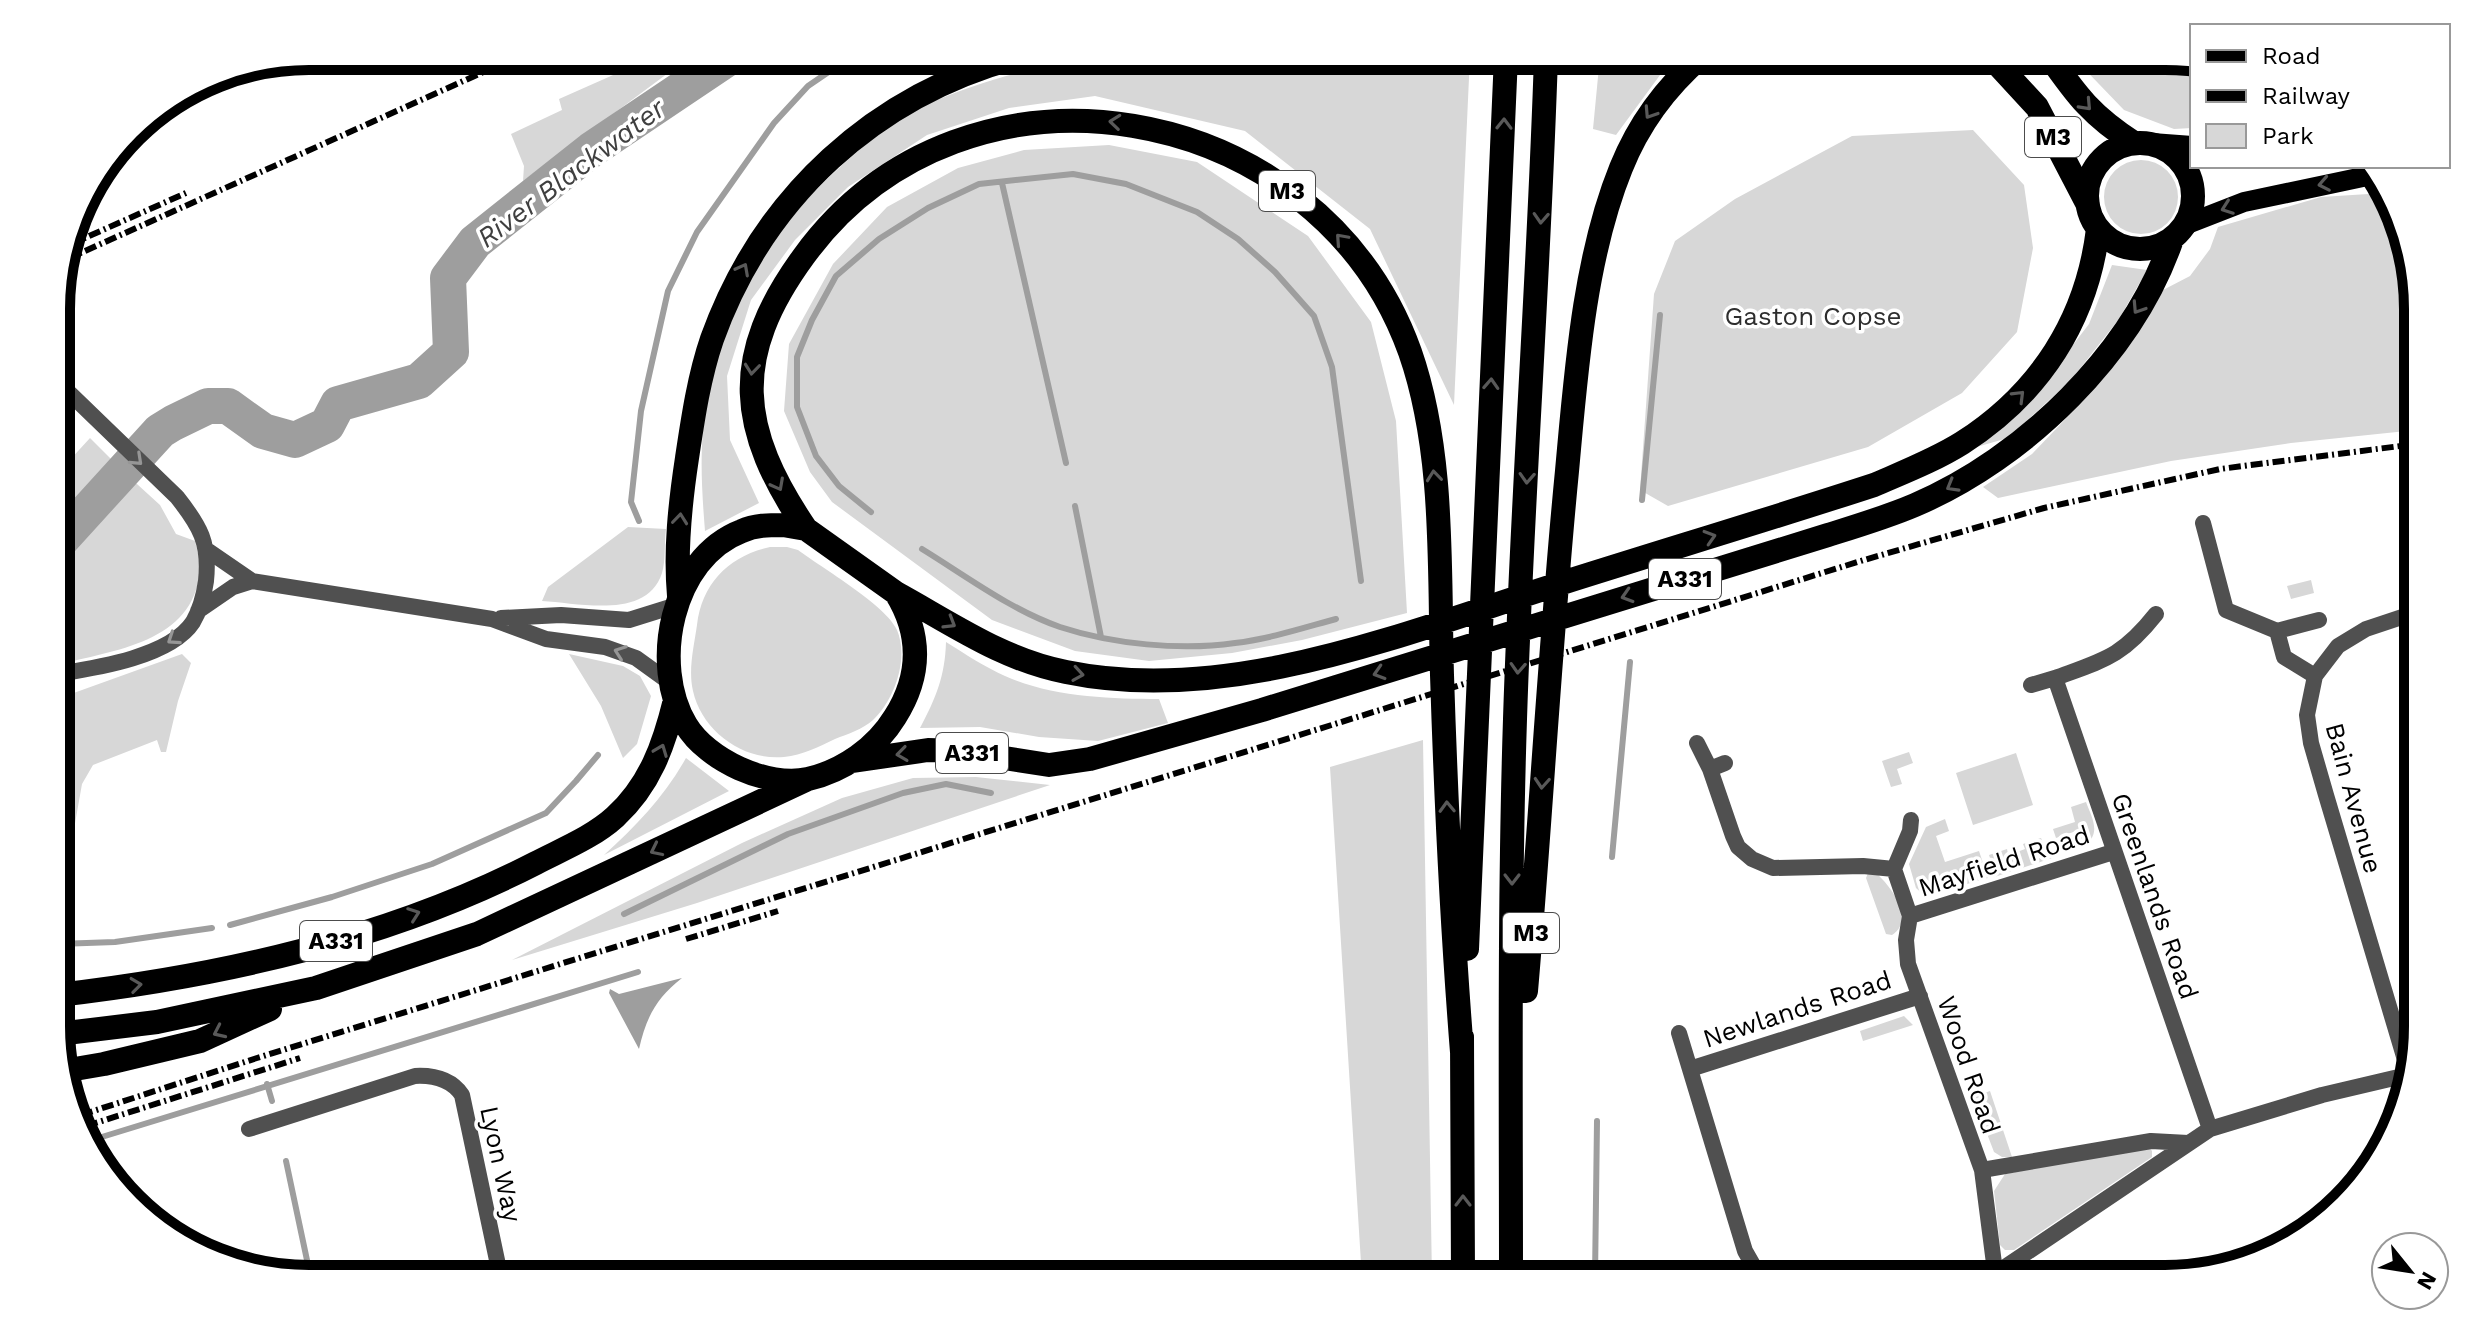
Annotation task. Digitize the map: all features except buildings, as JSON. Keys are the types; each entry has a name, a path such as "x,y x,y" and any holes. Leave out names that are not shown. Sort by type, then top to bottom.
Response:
{"highway":[{"path":"678,600 704,559 739,531 773,525 806,529 896,593 911,622 917,654 912,684 891,723 853,761 806,780 763,776 731,765 693,736 674,693 669,645 678,600 678,528 693,418 703,370 726,303 754,249 790,199 863,131 946,82 981,70"},
{"name":"M3","path":"1463,1264 1462,1052 1505,70"},
{"name":"M3","path":"1511,1264 1515,717 1546,70"},
{"name":"M3","path":"1511,1160 1561,526 1581,341 1599,245 1613,191 1630,147 1651,111 1688,70"},
{"name":"M3","path":"2003,70 2037,107 2088,205"},
{"name":"M3","path":"2059,70 2099,119 2143,143"},
{"name":"M3","path":"806,529 784,497 758,437 752,405 753,360 760,332 790,274 838,216 901,166 986,132 1057,121 1093,120 1148,127 1184,137 1243,163 1298,199 1321,218 1360,261 1395,318 1410,352 1428,421 1435,486 1449,882 1462,1052"},
{"path":"2143,143 2179,158 2193,184 2194,200 2179,232 2160,246 2133,249 2108,238 2098,229 2088,205 2087,190 2098,164 2108,154 2143,143"},
{"name":"A331","path":"896,593 1004,652 1044,667 1098,677 1196,679 1279,667 1391,637 1874,485 1963,442 2021,394 2062,342 2087,288 2095,259 2098,229"},
{"name":"A331","path":"853,761 937,750 1049,765 1090,759 1262,710 1917,505 2010,450 2073,393 2127,326 2179,232"},
{"name":"A331","path":"70,994 164,982 283,956 360,934 507,878 596,831 616,816 647,779 660,755 674,693"},
{"name":"A331","path":"70,1032 157,1022 316,988 477,934 806,780"},
{"path":"74,1069 200,1041 316,988"}],"main road":[{"path":"2143,143 2190,146"},
{"path":"2179,232 2244,202 2363,177"}],"street":[{"path":"70,672 156,650 192,624 203,596 207,550 194,518 177,497 71,396"},
{"path":"2203,523 2226,610 2277,631 2319,620"},
{"path":"207,550 252,581 492,619 546,639 605,647 627,654 660,673 674,693"},
{"path":"198,611 233,587 252,581"},
{"path":"492,619 561,615 629,620 678,600"},
{"path":"2031,685 2113,656 2137,639 2156,614"},
{"name":"Bain Avenue","path":"2402,1055 2311,743 2307,715 2315,676 2332,651 2349,637 2404,617"},
{"path":"2277,631 2284,657 2315,676"},
{"name":"Greenlands Road","path":"2055,678 2210,1129"},
{"path":"1697,743 1717,766 1738,847 1757,862 1773,868 1863,866 1894,869 1910,831 1913,814"},
{"name":"Mayfield Road","path":"1910,916 2113,852"},
{"name":"Wood Road","path":"1894,869 1910,916 1906,940 1908,964 1982,1170 1992,1264"},
{"name":"Newlands Road","path":"1690,1069 1920,996"},
{"name":"Newlands Road","path":"1679,1033 1745,1251 1753,1264"},
{"name":"Bain Avenue","path":"2012,1264 2210,1129 2399,1074"},
{"name":"Lyon Way","path":"249,1129 415,1076 431,1076 451,1083 462,1095 498,1265"},
{"path":"1982,1170 2151,1141 2188,1143"}],"green space":[{"path":"624,70 672,70 523,181 524,166 511,134 562,110 559,99"},
{"path":"1469,70 1454,405 1370,229 1245,131 1095,96 1009,108 927,135 848,187 795,240 751,300 727,376 730,440 759,503 705,531 702,445 712,374 743,295 772,242 819,187 860,149 901,118 939,99 1023,72"},
{"path":"1599,70 1664,70 1616,135 1593,129"},
{"path":"2085,70 2190,72 2190,128 2174,129 2124,110"},
{"name":"Gaston Copse","path":"1973,130 2024,185 2033,248 2017,332 1962,393 1868,447 1668,506 1640,490 1654,294 1675,241 1735,199 1852,136"},
{"path":"1109,145 1197,162 1308,236 1371,322 1396,421 1407,613 1302,640 1232,653 1149,661 1075,651 992,620 832,502 810,472 784,411 789,344 833,264 887,207 958,168 1024,150"},
{"path":"2141,160 2155,163 2167,171 2175,183 2178,197 2175,211 2167,223 2155,231 2141,234 2127,231 2115,223 2107,211 2104,197 2107,183 2115,171 2127,163"},
{"path":"2374,194 2386,218 2402,278 2404,431 2291,443 2171,461 1998,498 1983,487 2032,454 2076,408 2163,290 2190,276 2210,249 2218,227 2321,197"},
{"path":"2112,265 2147,270 2119,319 2071,380 2008,438 1973,448 2040,388 2089,324"},
{"path":"90,438 121,469 71,525 71,459"},
{"path":"126,474 160,505 176,534 195,541 200,571 194,595 183,614 167,628 125,648 70,662 71,536"},
{"path":"628,527 666,529 662,573 654,588 627,603 610,605 542,601 548,587"},
{"path":"770,547 798,550 867,598 891,620 897,630 901,653 893,690 873,720 860,729 810,750 784,757 754,754 715,731 698,705 691,675 700,610 711,584 742,557"},
{"path":"2311,580 2314,593 2291,599 2287,586"},
{"path":"946,642 1023,683 1061,693 1159,699 1168,723 1098,741 1039,737 980,727 920,728 939,686"},
{"path":"182,654 191,663 166,752 161,752 157,740 93,765 82,784 70,850 70,694"},
{"path":"569,654 623,666 640,676 651,696 637,744 623,758 601,706"},
{"path":"1423,740 1432,1264 1361,1264 1330,767"},
{"path":"1909,752 1913,763 1897,769 1902,784 1891,787 1882,761"},
{"path":"2016,753 2033,805 1973,825 1956,773"},
{"path":"686,758 729,791 604,855 649,810"},
{"path":"976,777 1050,785 697,903 512,960 742,843 842,798 913,778"},
{"path":"2086,802 2094,826 2090,841 2084,846 2079,830 2056,838 2053,829 2075,822 2071,807"},
{"path":"1945,819 1949,831 1936,836 1945,862 1979,851 1988,878 1925,896 1916,888 1909,864 1926,827"},
{"path":"2041,838 2043,843 2047,842 2052,858 2022,868 2017,852 2025,849 2023,844"},
{"path":"2007,849 2008,854 2012,853 2017,869 1992,878 1987,862 1991,861 1989,855"},
{"path":"1868,873 1876,873 1899,903 1902,921 1892,935 1886,934 1866,878"},
{"path":"1904,1016 1913,1025 1863,1041 1860,1031"},
{"path":"1990,1091 2012,1157 2002,1157 1994,1152 1973,1097"},
{"path":"2149,1147 2152,1157 2014,1250 2005,1250 2000,1245 1994,1191 2005,1174"}],"shaded area":[{"path":"682,978 653,1009 639,1049 609,993 610,989 619,994"}],"waterway":[{"name":"River Blackwater","path":"71,529 160,431 208,406 228,406 263,431 295,440 327,425 338,404 419,381 451,352 448,278 475,242 591,150 710,70"},
{"path":"639,521 631,502 641,411 668,291 697,232 774,123 808,86 831,70"},
{"path":"871,512 839,486 816,456 797,407 797,357 812,320 836,276 879,239 928,208 979,184 1073,174 1126,184 1197,212 1238,239 1275,272 1314,316 1332,367 1361,581"},
{"path":"1002,183 1066,463"},
{"path":"1642,500 1660,315"},
{"path":"1075,506 1101,637"},
{"path":"922,549 989,592 1042,620 1080,633 1124,642 1170,646 1235,643 1336,619"},
{"path":"1612,857 1630,662"},
{"path":"230,925 332,897 432,864 546,813 598,755"},
{"path":"624,914 788,834 903,793 946,784 991,793"},
{"path":"70,944 115,942 212,928"},
{"path":"98,1138 638,972"},
{"path":"267,1084 272,1101"},
{"path":"1595,1264 1597,1121"},
{"path":"286,1161 308,1265"}],"railway":[{"path":"76,255 488,70"},
{"path":"80,240 186,193"},
{"path":"87,1113 1864,560 2044,508 2220,469 2404,446"},
{"path":"686,939 778,911"},
{"path":"92,1124 300,1058"}]}
